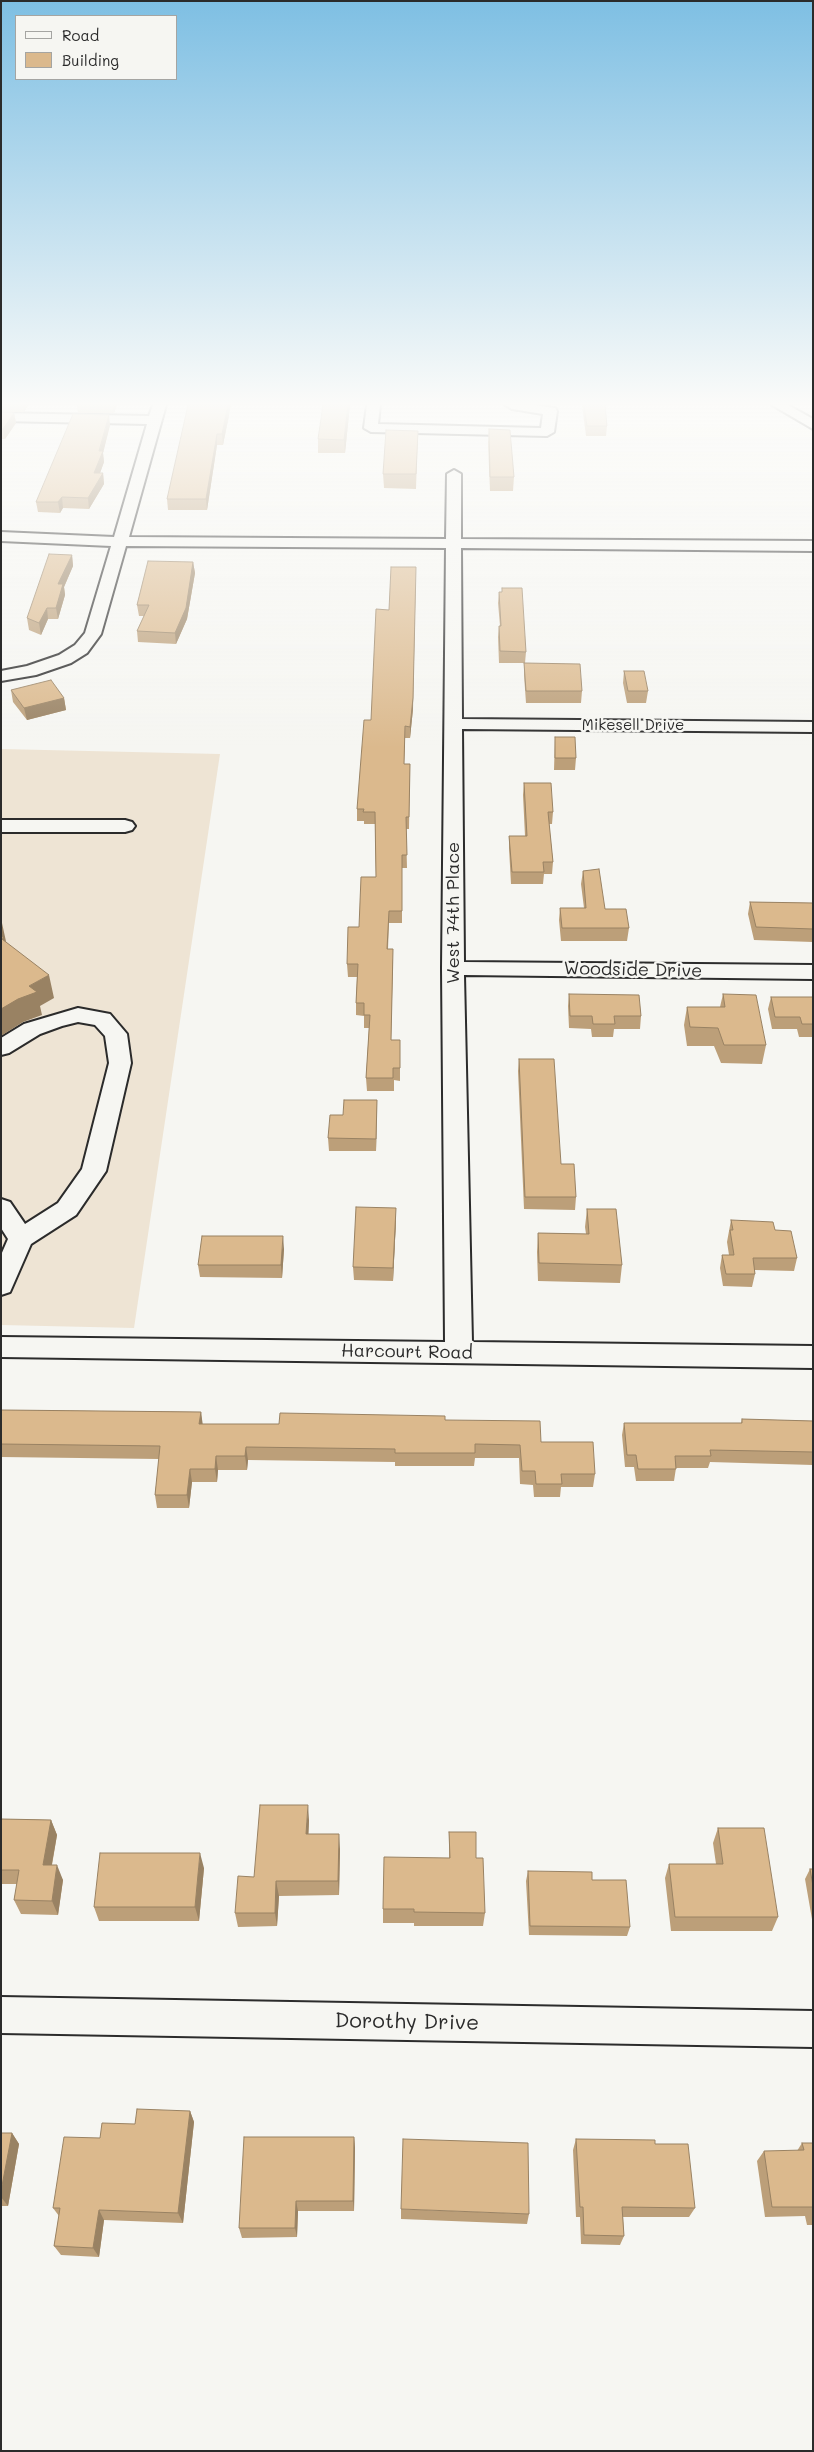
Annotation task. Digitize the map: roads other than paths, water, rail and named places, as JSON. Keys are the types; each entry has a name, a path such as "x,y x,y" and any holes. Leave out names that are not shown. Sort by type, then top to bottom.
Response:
{"street":[{"path":"1,676 52,665 76,652 91,638 105,599 127,519"},
{"name":"West 74th Place","path":"454,519 453,968 459,1353"},
{"path":"1,536 121,541 813,546"},
{"name":"Mikesell Drive","path":"453,724 813,727"},
{"path":"1,826 125,826"},
{"name":"Woodside Drive","path":"453,968 813,972"},
{"path":"1,1048 32,1029 56,1020 78,1015 102,1019 116,1034 120,1064 94,1171 67,1209 20,1238 1,1285"},
{"path":"1,1208 20,1238"},
{"name":"Harcourt Road","path":"1,1347 813,1357"},
{"name":"Dorothy Drive","path":"1,2014 813,2029"}]}
